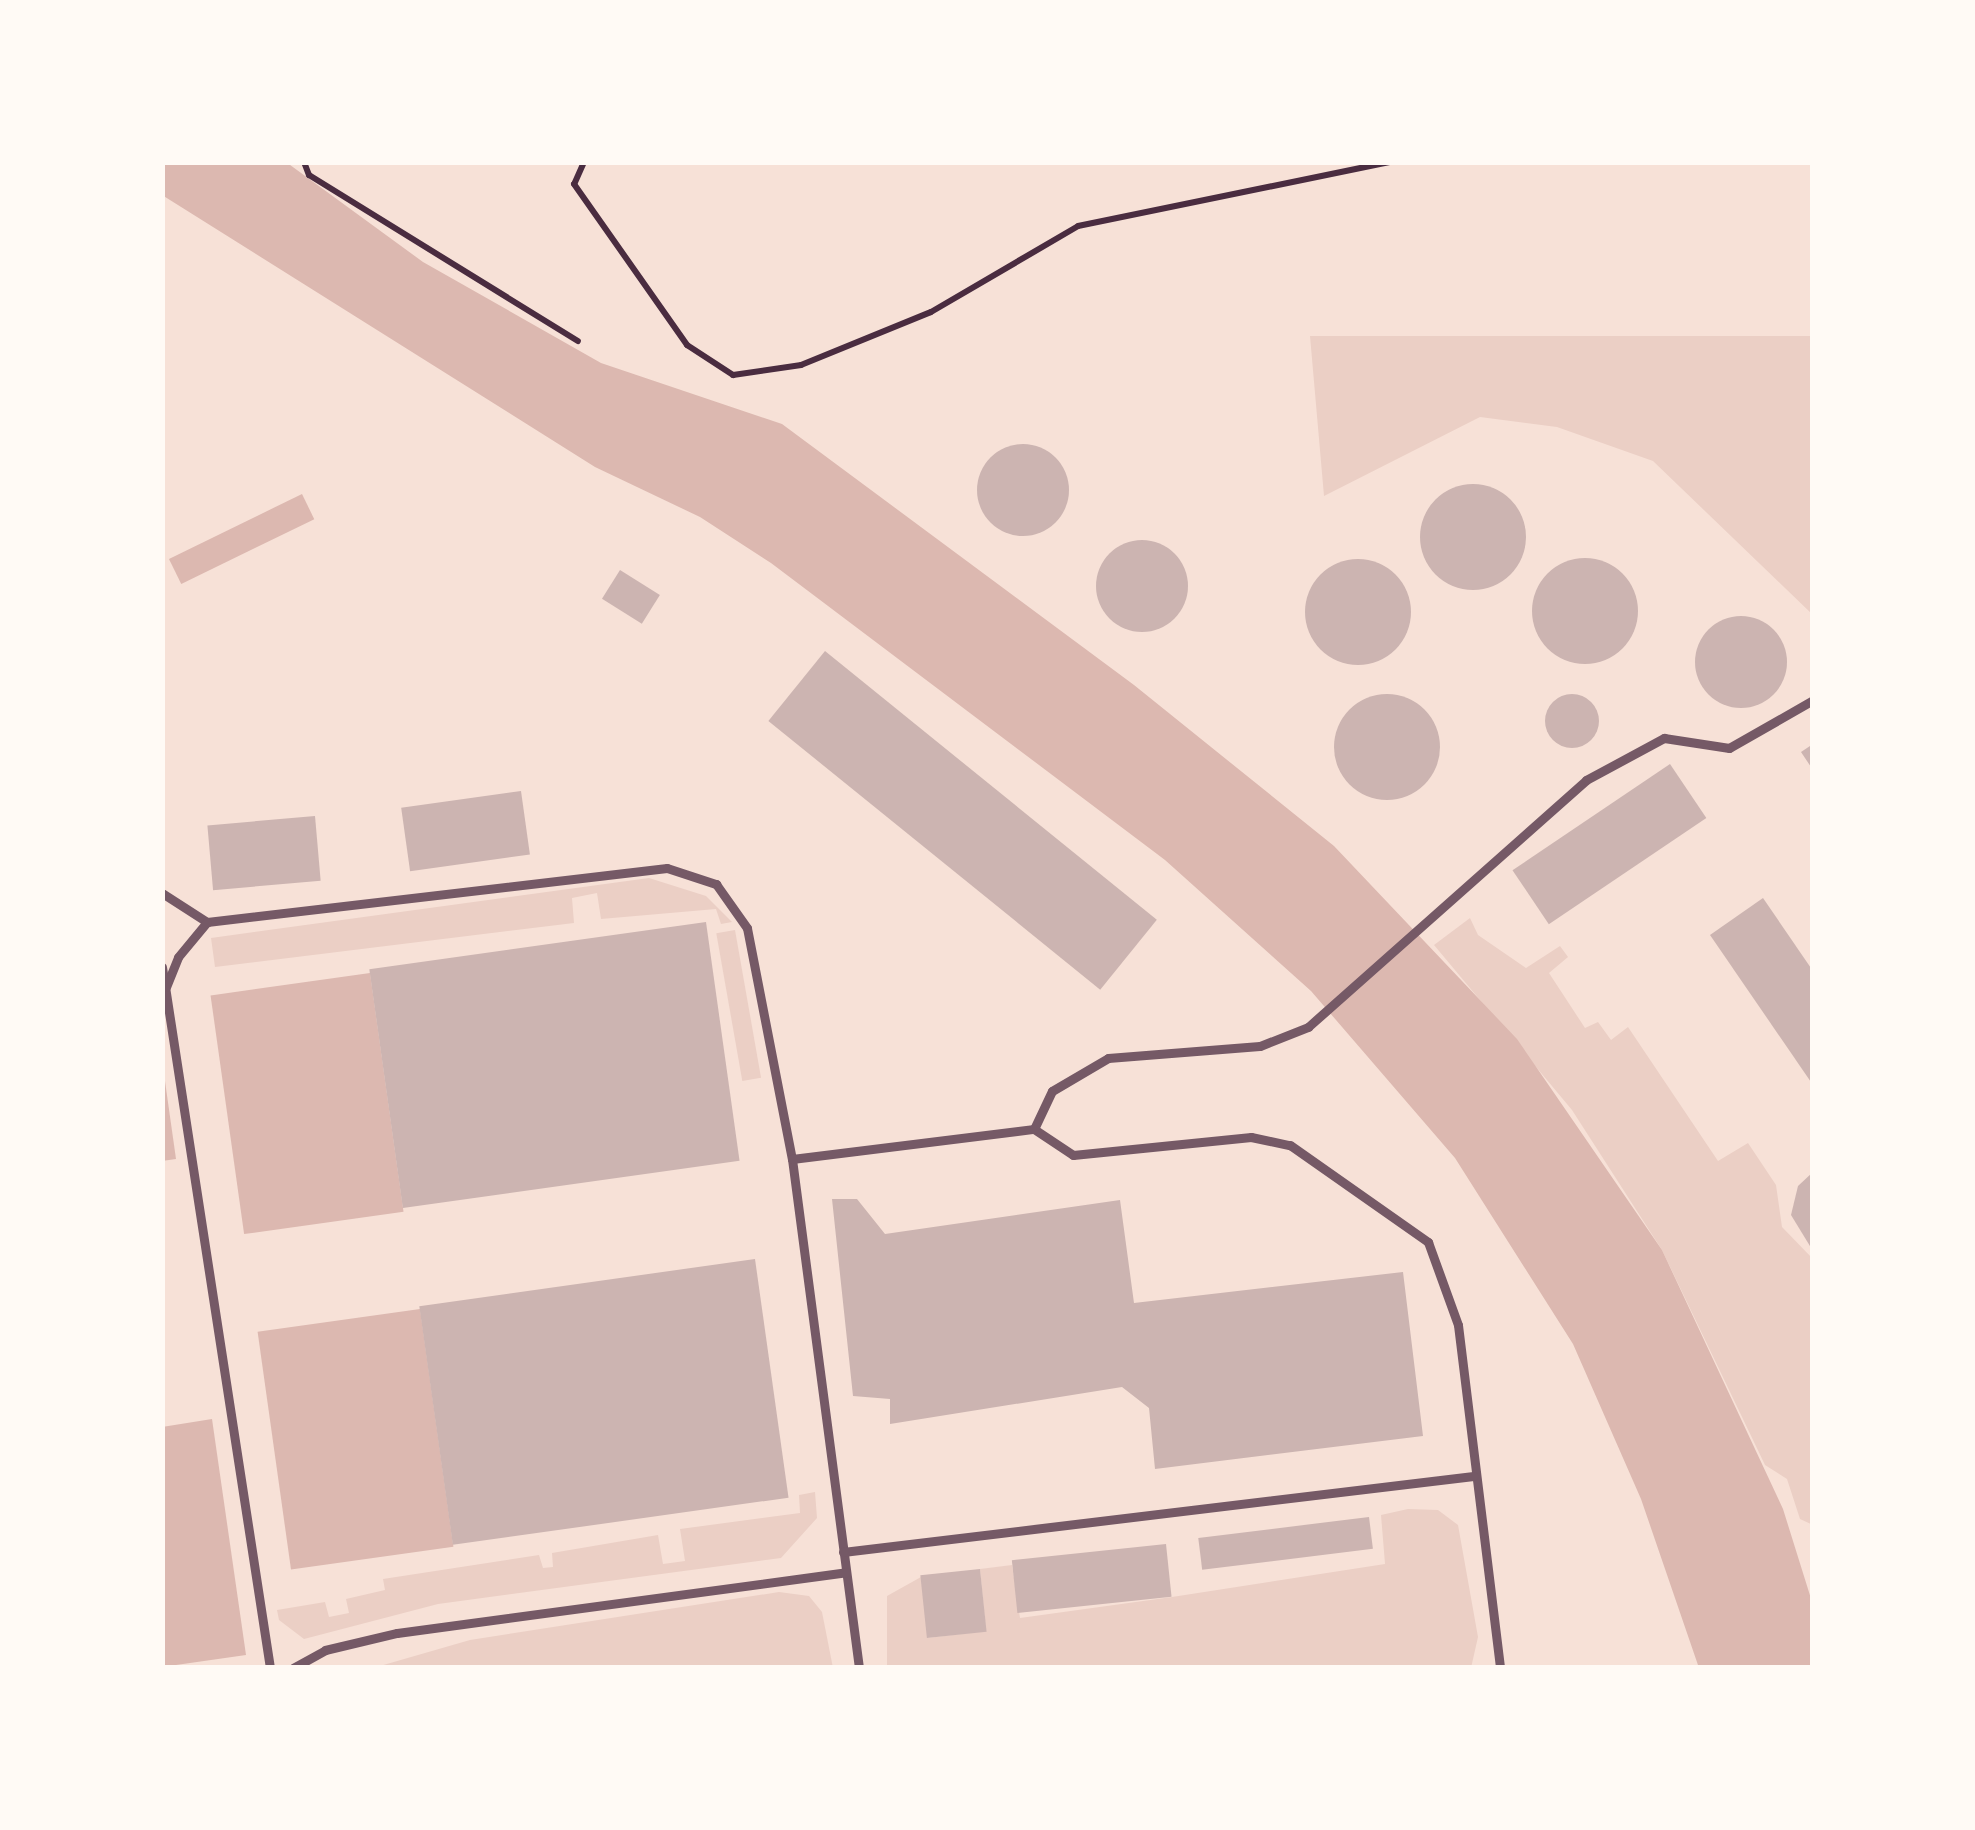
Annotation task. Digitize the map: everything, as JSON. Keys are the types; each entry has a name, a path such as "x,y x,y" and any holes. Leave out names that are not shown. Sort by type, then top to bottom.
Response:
{"lane":[{"path":"1034,1130 1052,1091 1108,1058 1260,1046 1308,1027 1426,917 1622,757 1664,738 1729,748 1813,700"},
{"path":"162,893 207,922 667,868 716,884 747,928 792,1159 859,1668"},
{"path":"166,989 178,957 207,922"},
{"path":"162,967 270,1668"},
{"path":"792,1159 1034,1130 1073,1155 1250,1137 1290,1145 1428,1242 1458,1325 1500,1668"},
{"path":"843,1552 1473,1476"},
{"path":"293,1668 325,1650 397,1633 846,1571"}],"path":[{"path":"304,162 309,175 578,341"},
{"path":"584,162 574,184 687,345 733,375 801,364 931,313 1078,226 1389,162"}],"shaded area":[{"path":"162,162 286,162 423,262 601,363 782,424 1134,685 1334,846 1517,1039 1662,1250 1783,1509 1813,1605 1813,1668 1699,1668 1641,1499 1573,1344 1455,1158 1311,991 1165,860 771,563 700,517 595,467 162,195"},
{"path":"1310,336 1813,336 1813,615 1653,461 1557,427 1480,417 1324,496"},
{"path":"302,494 314,519 181,584 169,559"},
{"path":"649,878 706,896 732,922 721,924 716,909 601,919 597,893 572,898 574,923 215,967 211,938"},
{"path":"1470,918 1478,935 1526,968 1560,946 1568,957 1549,973 1585,1028 1598,1022 1611,1040 1628,1027 1718,1161 1748,1143 1776,1185 1782,1227 1813,1259 1813,1525 1800,1519 1787,1479 1765,1465 1662,1250 1572,1110 1434,945"},
{"path":"735,930 761,1078 742,1081 716,933"},
{"path":"370,973 404,1212 244,1234 211,995"},
{"path":"162,1060 176,1159 162,1161"},
{"path":"420,1309 453,1547 291,1569 258,1332"},
{"path":"212,1419 246,1655 162,1667 162,1427"},
{"path":"815,1492 817,1518 781,1558 438,1604 304,1639 279,1620 277,1610 325,1602 329,1617 349,1613 346,1599 385,1590 383,1579 539,1555 543,1568 553,1567 552,1553 658,1535 663,1564 685,1561 680,1529 800,1513 799,1495"},
{"path":"1408,1509 1438,1510 1458,1525 1478,1637 1471,1668 887,1668 887,1596 921,1577 928,1638 986,1631 980,1569 1012,1565 1020,1618 1172,1597 1385,1564 1381,1515"},
{"path":"779,1592 809,1596 822,1612 833,1668 373,1668 470,1640"}],"building":[{"path":"1023,444 1041,447 1056,457 1066,472 1066,508 1056,523 1041,533 1023,536 1005,533 990,523 980,508 977,490 980,472 990,457 1005,447"},
{"path":"1473,484 1493,488 1511,499 1522,517 1526,537 1522,557 1511,575 1493,586 1473,590 1453,586 1435,575 1424,557 1420,537 1424,517 1435,499 1453,488"},
{"path":"1142,540 1160,543 1175,553 1185,568 1185,604 1175,619 1160,629 1142,632 1124,629 1109,619 1099,604 1096,586 1099,568 1109,553 1124,543"},
{"path":"1585,558 1605,562 1623,573 1634,591 1638,611 1634,631 1623,649 1605,660 1585,664 1565,660 1547,649 1536,631 1532,611 1536,591 1547,573 1565,562"},
{"path":"1358,559 1378,563 1395,575 1407,592 1411,612 1407,632 1395,649 1378,661 1358,665 1338,661 1321,649 1309,632 1305,612 1309,592 1321,575 1338,563"},
{"path":"620,570 660,595 642,624 602,599"},
{"path":"1741,616 1759,619 1774,629 1784,644 1784,680 1774,695 1759,705 1741,708 1723,705 1708,695 1698,680 1695,662 1698,644 1708,629 1723,619"},
{"path":"825,651 1157,920 1100,990 768,721"},
{"path":"1387,694 1407,698 1425,709 1436,727 1440,747 1436,767 1425,785 1407,796 1387,800 1367,796 1349,785 1338,767 1334,747 1338,727 1349,709 1367,698"},
{"path":"1572,694 1591,702 1599,721 1591,740 1572,748 1553,740 1545,721 1553,702"},
{"path":"1813,744 1813,770 1801,752"},
{"path":"1670,764 1706,818 1549,924 1512,870"},
{"path":"521,791 530,854 410,871 401,808"},
{"path":"315,816 321,881 213,890 207,825"},
{"path":"1763,898 1813,971 1813,1085 1710,935"},
{"path":"706,922 740,1161 403,1208 369,969"},
{"path":"1813,1172 1813,1251 1791,1215 1798,1186"},
{"path":"832,1199 857,1199 885,1234 1120,1200 1134,1303 1403,1272 1423,1436 1155,1469 1149,1408 1122,1387 890,1424 890,1399 853,1396"},
{"path":"755,1259 789,1498 453,1545 419,1306"},
{"path":"1369,1517 1373,1549 1202,1570 1198,1538"},
{"path":"1166,1544 1172,1597 1017,1613 1012,1560"},
{"path":"980,1569 987,1632 927,1638 920,1575"}]}
